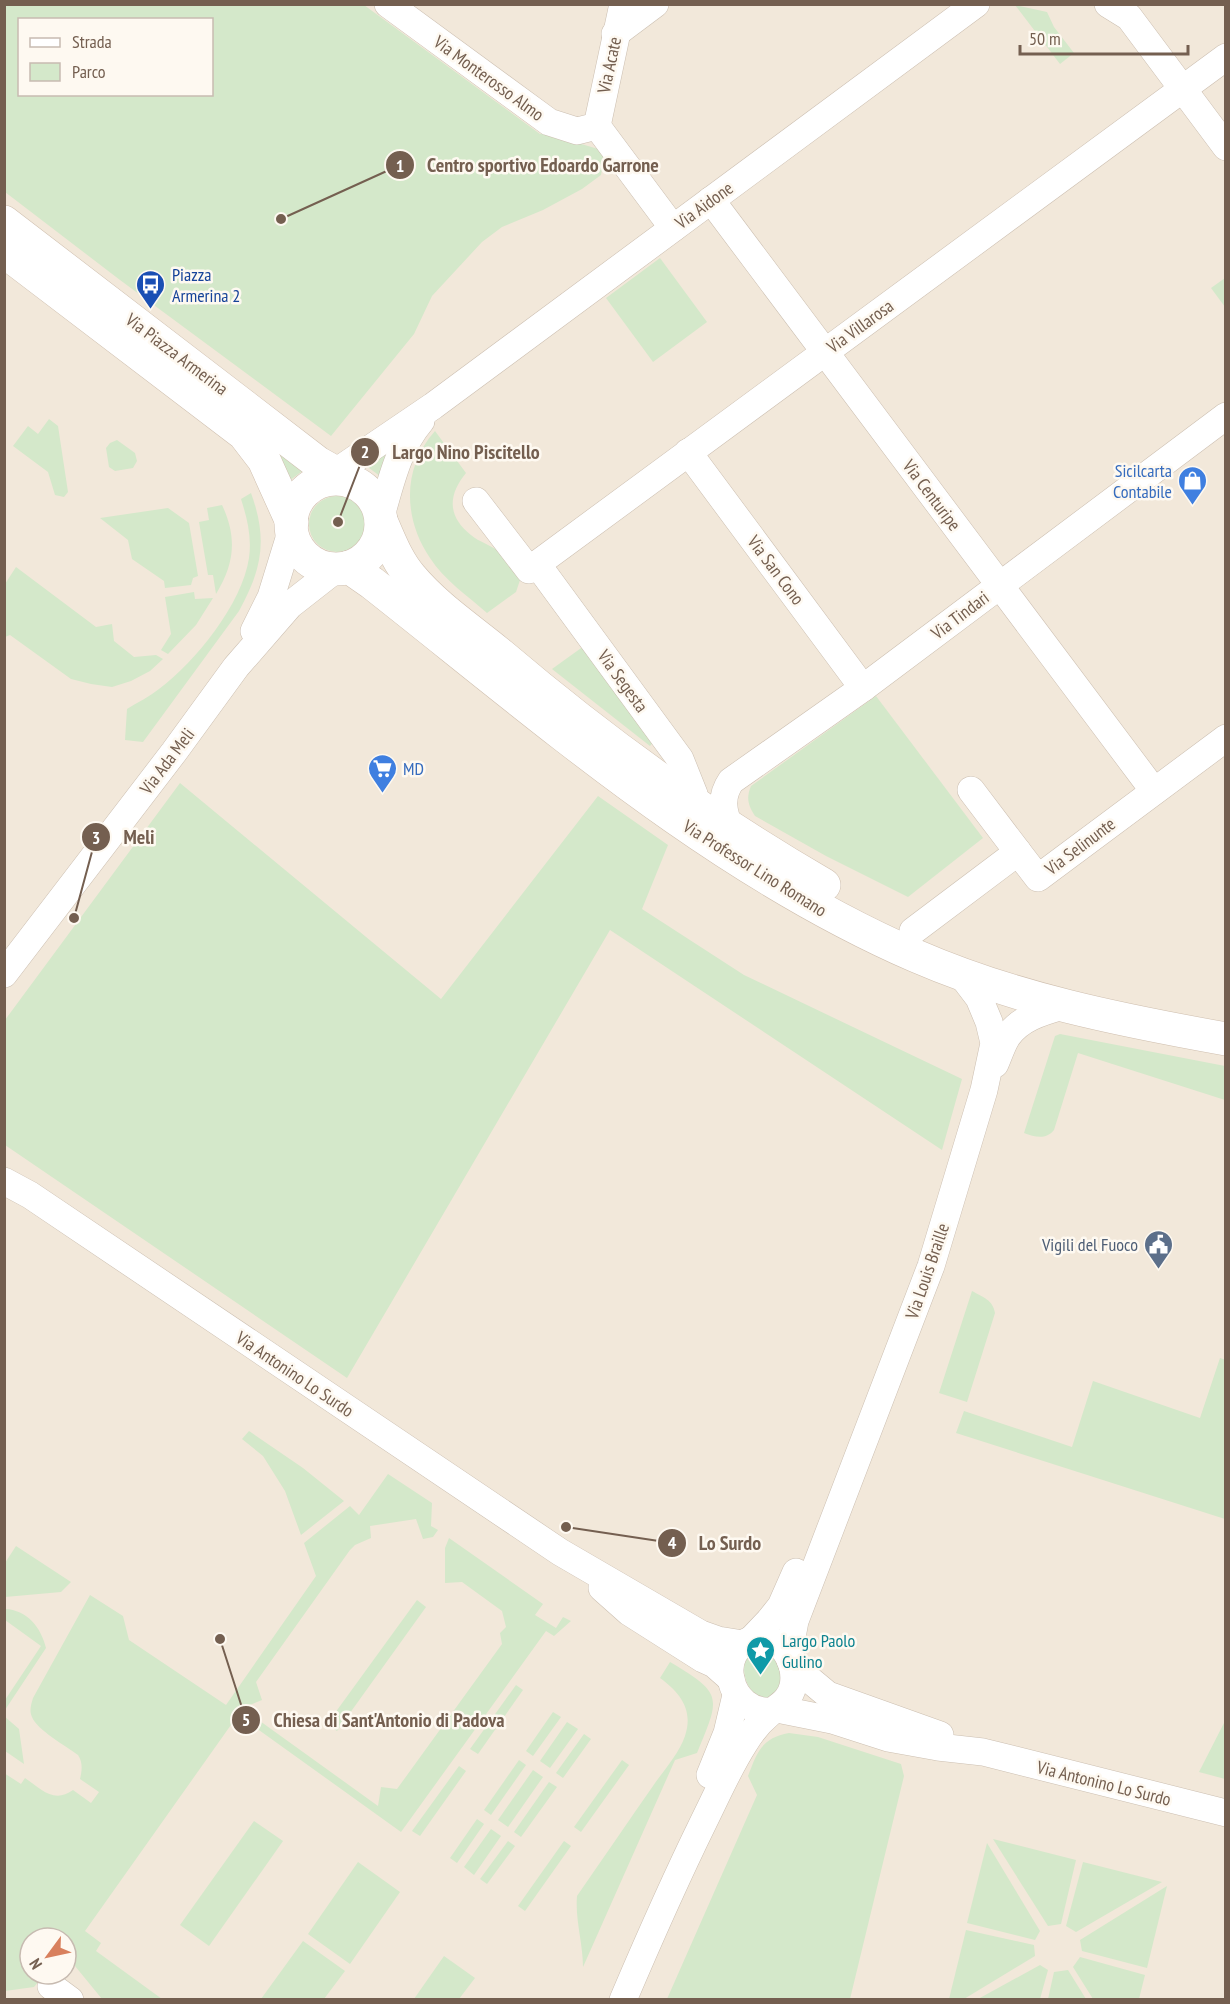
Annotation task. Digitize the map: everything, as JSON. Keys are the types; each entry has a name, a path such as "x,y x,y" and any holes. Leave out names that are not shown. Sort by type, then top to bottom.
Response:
{"street":[{"name":"Via Monterosso Almo","path":"388,4 549,122 577,131 597,126"},
{"name":"Via Acate","path":"597,126 623,4"},
{"path":"615,34 655,4"},
{"name":"Via Aidone","path":"433,406 976,4"},
{"path":"1108,4 1129,17 1226,147"},
{"name":"Via Villarosa","path":"537,564 1226,57"},
{"path":"597,126 673,228"},
{"name":"Via Centuripe","path":"711,200 1154,791"},
{"name":"Via Piazza Armerina","path":"4,222 336,479"},
{"name":"Via Piazza Armerina","path":"4,251 243,434 264,460 292,525"},
{"path":"236,667 271,597 297,502 312,486 336,479 433,406"},
{"path":"236,667 290,605 343,568 363,561 373,550 380,536 381,519 389,484 409,435 433,406"},
{"name":"Via Tindari","path":"730,828 723,800 725,790 731,781 863,688 1226,416"},
{"name":"Via San Cono","path":"688,452 863,688"},
{"path":"336,479 371,495 381,519"},
{"path":"477,501 529,570 537,564"},
{"name":"Via Professor Lino Romano","path":"381,519 397,556 411,577 435,602 542,690 695,804 829,888 913,931 974,955 1094,992 1149,1004 1226,1016"},
{"path":"292,525 299,549 306,557 326,568 343,568"},
{"name":"Via Segesta","path":"537,564 680,759 694,794 695,804"},
{"name":"Via Professor Lino Romano","path":"343,568 372,583 602,766 700,836 767,879 843,922 960,973 1063,1006 1129,1022 1226,1039"},
{"name":"Via Ada Meli","path":"6,973 236,667"},
{"name":"Via Selinunte","path":"913,931 1018,852 1038,878 1226,738"},
{"path":"971,790 1018,852"},
{"path":"960,973 979,998 989,1022 994,1043 984,1090"},
{"path":"984,1090 1006,1037 1021,1023 1038,1013 1063,1006"},
{"name":"Via Louis Braille","path":"862,1449 931,1266 984,1090"},
{"path":"4,1174 30,1195"},
{"path":"4,1181 30,1195"},
{"name":"Via Antonino Lo Surdo","path":"30,1195 560,1552"},
{"path":"673,1884 717,1754 727,1733 734,1687 732,1658 769,1622 781,1606 794,1576 862,1449"},
{"path":"791,1662 795,1621 862,1449"},
{"path":"560,1552 640,1596 678,1622 701,1634 718,1640 772,1641 783,1649 795,1672 792,1690 787,1699 751,1732 733,1762 673,1884 623,2000"},
{"path":"560,1552 629,1612 714,1664 734,1687 741,1701 756,1710 774,1710 832,1720 888,1738 983,1752"},
{"path":"791,1662 828,1695 983,1752"},
{"name":"Via Antonino Lo Surdo","path":"983,1752 1226,1813"}],"shaded area":[{"path":"5,5 1225,5 1225,1999 5,1999"}],"green space":[{"path":"4,5 364,5 540,134 544,133 605,151 601,175 582,189 543,210 502,227 482,242 432,296 414,334 331,436 5,192"},
{"path":"1015,5 1047,12 1054,27 1074,53 1060,64"},
{"path":"660,258 707,322 653,362 606,298"},
{"path":"1225,278 1225,307 1211,288"},
{"path":"49,419 58,426 68,492 64,497 55,495 48,472 13,446 28,426 38,434"},
{"path":"435,431 466,473 453,497 454,513 458,520 463,528 474,537 503,554 521,577 516,592 487,613 449,581 436,566 421,543 415,526 411,510 412,477 416,461 424,445"},
{"path":"117,440 135,453 137,461 133,468 115,471 109,467 106,448"},
{"path":"398,441 384,479 365,465"},
{"path":"271,448 309,466 289,481"},
{"path":"251,493 260,525 261,540 257,568 247,596 239,611 143,742 125,740 127,709 155,692 188,663 215,630 237,594 245,576 250,550 248,528 241,499"},
{"path":"331,496 343,496 357,504 365,518 363,535 357,544 343,552 331,552 314,540 309,530 309,518 321,501"},
{"path":"222,505 230,528 232,550 227,572 216,594 213,575 208,575 199,522 209,520 207,508"},
{"path":"168,508 189,523 198,576 193,578 191,585 165,588 164,581 132,559 128,540 100,518"},
{"path":"16,567 96,627 112,624 114,641 134,657 156,655 163,659 150,671 131,681 112,687 71,679 10,635 5,637 5,584"},
{"path":"194,592 195,599 213,598 196,625 168,654 161,650 171,634 165,597"},
{"path":"584,646 654,741 650,746 552,669"},
{"path":"876,696 983,838 908,897 826,856 755,816 748,801 751,786"},
{"path":"180,783 441,999 598,796 668,845 642,909 744,975 962,1079 942,1150 610,930 347,1378 5,1145 5,1020"},
{"path":"1060,1034 1225,1066 1225,1100 1078,1053 1054,1130 1044,1136 1024,1133 1055,1036"},
{"path":"972,1291 990,1302 995,1313 967,1402 939,1393"},
{"path":"1220,1358 1226,1360 1225,1519 956,1433 964,1411 1072,1447 1093,1381 1200,1418"},
{"path":"249,1431 303,1468 344,1501 301,1535 285,1491 263,1456 242,1439"},
{"path":"388,1474 432,1503 431,1526 438,1530 433,1537 423,1539 416,1519 370,1526 371,1538 355,1545 350,1550 256,1682 262,1700 242,1708 378,1806 381,1787 397,1789 502,1644 500,1633 506,1627 502,1611 462,1582 445,1583 445,1548 449,1538 543,1604 535,1615 556,1628 563,1617 571,1621 554,1636 546,1631 401,1832 238,1715 85,1931 101,1943 96,1951 162,1999 102,1999 78,1970 78,1926 18,1926 18,1986 35,1986 5,1991 4,1773 21,1784 25,1778 54,1795 60,1796 73,1790 91,1803 99,1792 80,1779 82,1767 78,1755 40,1727 32,1717 30,1710 33,1698 90,1595 123,1616 129,1640 226,1705 316,1576 304,1543 350,1506 359,1515"},
{"path":"16,1546 71,1582 61,1592 5,1597 5,1563"},
{"path":"417,1600 426,1607 337,1731 327,1724"},
{"path":"5,1609 20,1613 32,1621 41,1633 46,1648 5,1710 5,1700 41,1646 5,1620"},
{"path":"762,1650 775,1656 785,1683 774,1697 760,1697 755,1694 748,1685 744,1672 749,1656"},
{"path":"670,1662 688,1673 708,1690 713,1708 710,1720 697,1753 675,1760 583,1967 577,1896 675,1756 685,1736 688,1718 683,1702 679,1695 660,1678"},
{"path":"516,1685 523,1690 478,1754 470,1749"},
{"path":"553,1712 561,1717 533,1756 526,1751"},
{"path":"4,1716 19,1729 24,1764 5,1751"},
{"path":"1225,1721 1225,1779 1199,1772"},
{"path":"567,1722 578,1729 550,1768 540,1761"},
{"path":"789,1733 818,1737 901,1764 904,1776 850,1999 667,1999 757,1795 748,1776 754,1760 766,1743"},
{"path":"584,1734 591,1739 563,1778 556,1773"},
{"path":"519,1760 526,1765 491,1815 484,1810"},
{"path":"622,1760 629,1765 581,1832 574,1827"},
{"path":"459,1766 466,1771 420,1836 412,1831"},
{"path":"533,1770 543,1777 508,1827 498,1820"},
{"path":"549,1782 557,1787 521,1837 514,1832"},
{"path":"477,1819 484,1824 457,1863 450,1858"},
{"path":"254,1821 283,1841 209,1946 180,1925"},
{"path":"491,1829 501,1836 474,1875 464,1867"},
{"path":"993,1839 1076,1860 1061,1924 1048,1926"},
{"path":"508,1841 515,1846 487,1884 480,1879"},
{"path":"564,1841 571,1846 525,1911 518,1906"},
{"path":"987,1843 1040,1931 1035,1940 967,1923"},
{"path":"358,1862 400,1892 350,1964 308,1934"},
{"path":"1083,1862 1162,1882 1076,1932 1066,1926"},
{"path":"1167,1886 1147,1968 1082,1951 1080,1940"},
{"path":"966,1930 1034,1945 1035,1956 964,1999 949,1999"},
{"path":"303,1941 345,1971 324,1999 261,1999"},
{"path":"444,1956 475,1978 459,1999 414,1999"},
{"path":"1080,1957 1145,1975 1139,1999 1093,1999 1073,1967"},
{"path":"1040,1965 1048,1970 1040,1999 978,1999"},
{"path":"1068,1970 1086,1999 1048,1999 1054,1972"}],"place":[{"name":"Centro sportivo Edoardo Garrone","path":"281,219"},
{"name":"Piazza Armerina 2","path":"151,310"},
{"name":"Sicilcarta Contabile","path":"1193,506"},
{"name":"Largo Nino Piscitello","path":"338,522"},
{"name":"MD","path":"382,794"},
{"name":"Meli","path":"74,918"},
{"name":"Vigili del Fuoco","path":"1159,1270"},
{"name":"Lo Surdo","path":"566,1527"},
{"name":"Chiesa di Sant'Antonio di Padova","path":"220,1639"},
{"name":"Largo Paolo Gulino","path":"761,1676"}]}
